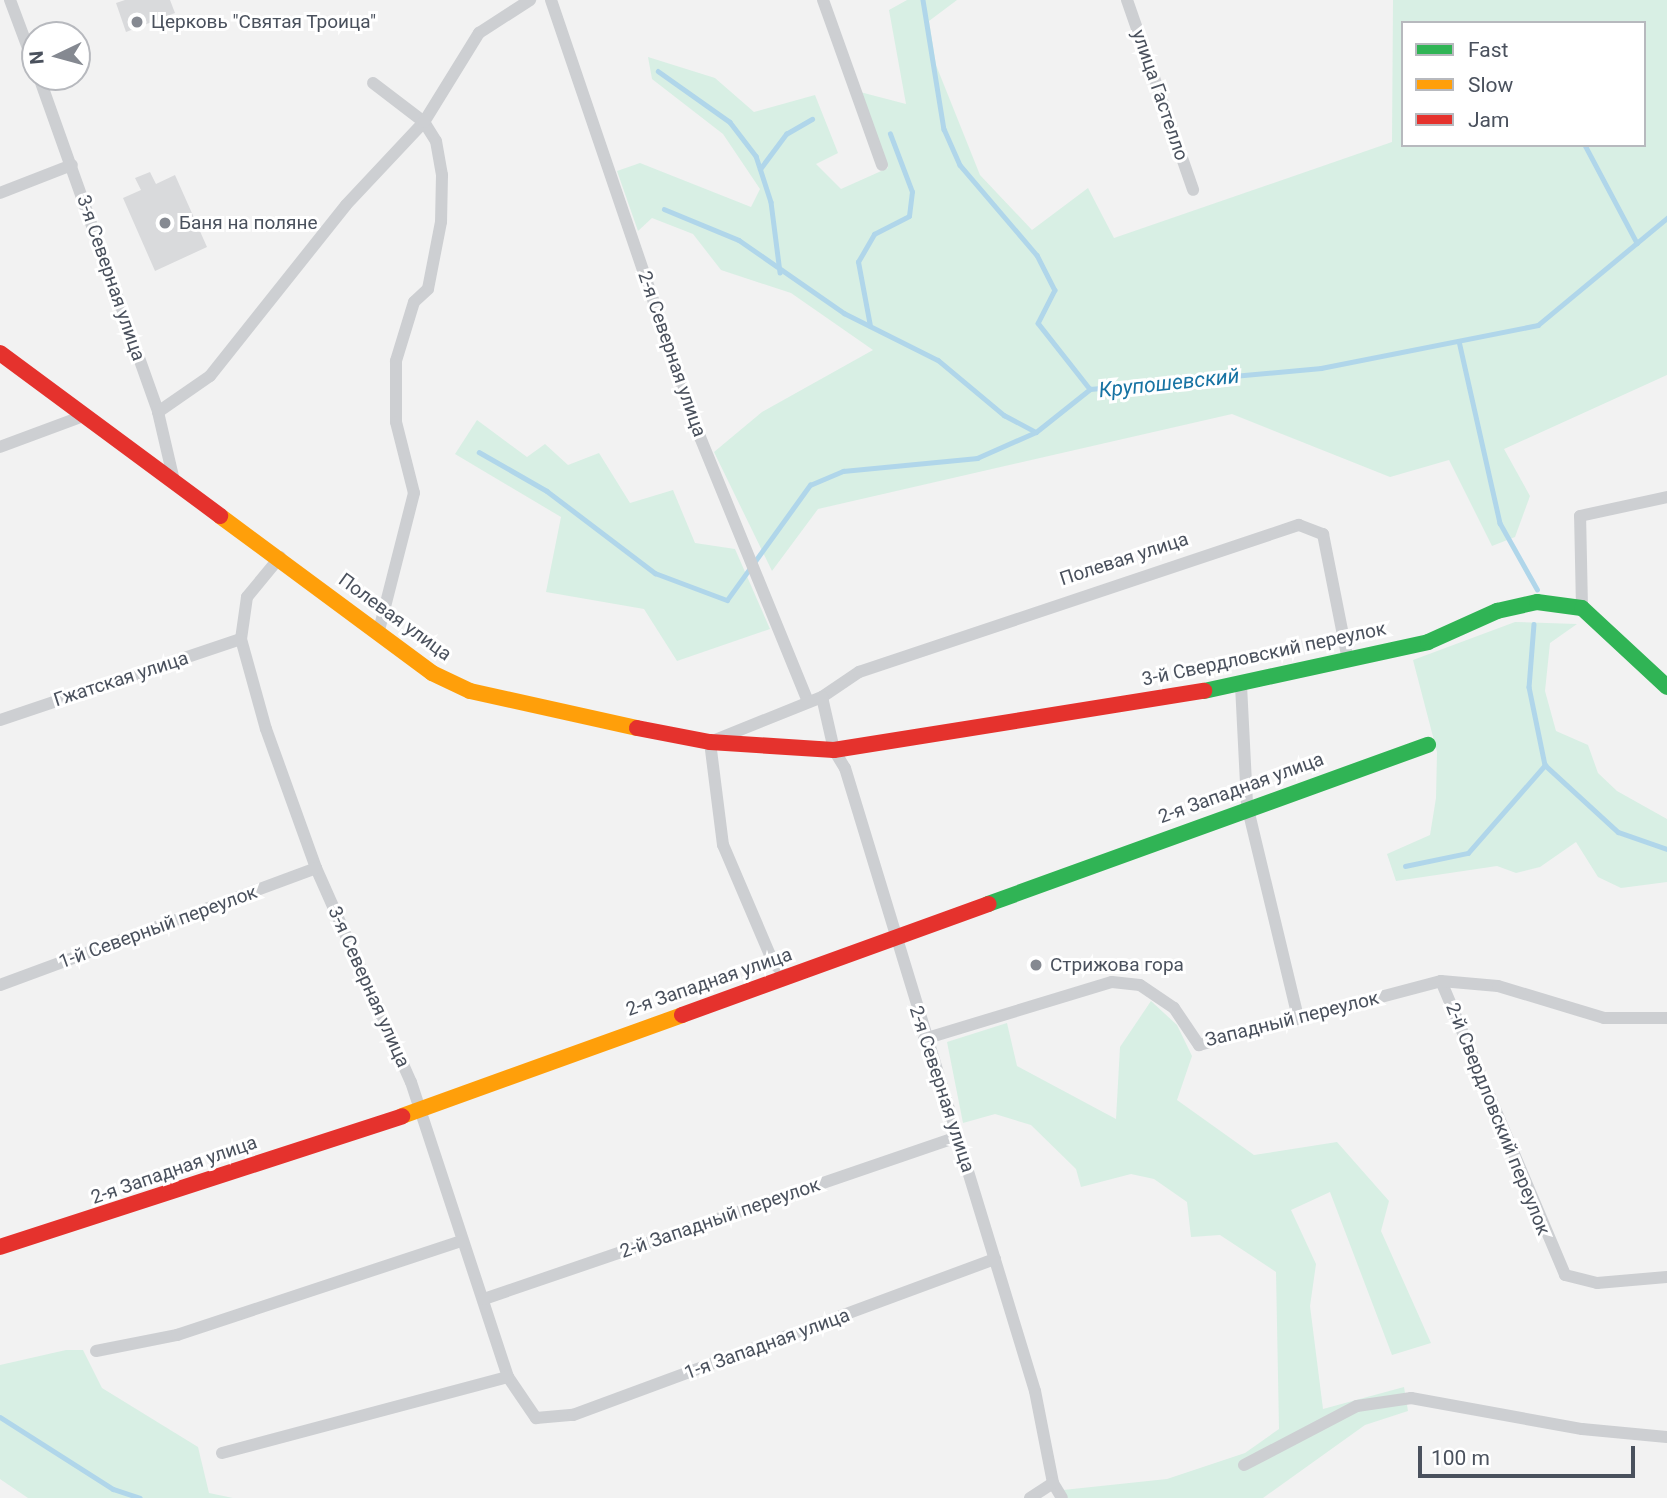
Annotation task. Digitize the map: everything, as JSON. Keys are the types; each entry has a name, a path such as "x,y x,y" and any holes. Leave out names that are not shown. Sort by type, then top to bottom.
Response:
{"main road":[{"name":"Полевая улица","path":"0,353 280,557 378,634 470,691 710,742 834,750"},
{"name":"3-й Свердловский переулок","path":"834,750 1241,685 1428,642 1497,611 1537,602 1582,608"},
{"path":"1582,608 1667,687"},
{"name":"2-я Западная улица","path":"0,1247 419,1110 894,940 1247,805 1428,745"}],"street":[{"path":"10,0 21,29"},
{"path":"158,412 210,376 362,185 424,122 479,33 530,0"},
{"name":"2-я Северная улица","path":"551,0 700,437 808,702"},
{"path":"823,0 882,165"},
{"name":"улица Гастелло","path":"1127,0 1193,190"},
{"path":"373,83 424,122 436,141 441,222 428,289 414,302 396,361 396,422 414,493 378,634"},
{"name":"3-я Северная улица","path":"44,91 158,412 174,481"},
{"path":"0,193 72,165"},
{"path":"0,447 86,415"},
{"path":"1582,608 1580,516 1667,497"},
{"name":"Полевая улица","path":"822,696 859,671 1299,525 1323,534 1348,660"},
{"name":"3-я Северная улица","path":"280,557 247,597 242,639 316,869 419,1110 508,1377 536,1418"},
{"name":"Гжатская улица","path":"0,720 242,639"},
{"path":"1241,685 1247,805 1298,1018"},
{"path":"787,977 773,961 723,845 710,742 822,696"},
{"name":"2-я Северная улица","path":"822,696 834,750 845,768 924,1039 1035,1391 1053,1483 1062,1498"},
{"name":"1-й Северный переулок","path":"0,985 316,869"},
{"name":"Западный переулок","path":"924,1039 1112,982 1140,985 1174,1008 1199,1045 1441,981"},
{"name":"2-й Свердловский переулок","path":"1667,1018 1604,1018 1499,986 1441,981 1565,1275 1597,1283 1667,1277"},
{"name":"2-й Западный переулок","path":"484,1299 956,1137"},
{"path":"96,1351 177,1335 461,1241"},
{"name":"1-я Западная улица","path":"536,1418 573,1415 995,1259"},
{"path":"222,1453 508,1377"},
{"path":"1244,1465 1357,1406 1411,1398 1582,1429 1667,1437"},
{"path":"1030,1498 1053,1483"}],"green space":[{"path":"907,0 957,0 929,21 936,65 980,175 1032,230 1088,188 1114,238 1392,142 1393,0 1667,0 1667,375 1504,449 1530,496 1515,537 1492,546 1449,460 1390,477 1232,414 818,509 772,571 714,452 762,412 873,350 791,293 721,270 693,234 652,218 638,231 617,171 640,163 751,207 760,189 723,134 652,79 648,57 715,78 754,112 815,95 838,153 816,164 841,189 888,168 860,92 906,104 889,10"},
{"path":"477,420 527,457 545,444 568,465 599,453 630,503 673,490 695,543 735,549 770,629 677,661 644,609 546,592 561,517 455,454"},
{"path":"1515,622 1577,624 1550,643 1545,691 1556,731 1588,745 1598,773 1617,791 1667,819 1667,882 1621,888 1598,877 1576,842 1540,867 1516,873 1497,866 1396,881 1387,854 1430,835 1436,798 1437,752 1413,660"},
{"path":"1151,1001 1177,1025 1192,1056 1177,1100 1254,1155 1337,1142 1389,1201 1381,1231 1431,1343 1392,1355 1330,1192 1291,1210 1316,1264 1310,1306 1323,1409 1404,1387 1408,1411 1365,1425 1263,1498 1065,1498 1063,1490 1167,1479 1245,1453 1279,1429 1276,1272 1220,1235 1191,1237 1187,1202 1154,1179 1131,1174 1081,1187 1076,1169 1031,1125 995,1114 963,1123 947,1042 1007,1023 1017,1066 1116,1119 1120,1047"},
{"path":"66,1350 83,1350 102,1388 198,1447 209,1493 233,1498 28,1498 0,1479 0,1365"}],"building":[{"name":"Церковь \"Святая Троица\"","path":"125,0 170,0 175,13 126,32 116,3"},
{"name":"Баня на поляне","path":"150,172 156,184 175,175 207,247 155,271 123,198 141,190 135,178"}],"waterway":[{"path":"923,0 944,129 960,165 1037,255 1055,290 1038,323 1090,389"},
{"path":"658,71 730,122 756,156 771,202 780,272"},
{"path":"760,169 786,134 812,119"},
{"path":"870,326 858,262 874,234 909,216 912,192 890,134"},
{"path":"1586,147 1637,243"},
{"name":"Крупошевский","path":"664,209 739,240 844,313 938,360 1004,415 1036,432 1090,389 1321,368 1538,325 1667,218"},
{"path":"1459,341 1500,523 1537,589"},
{"path":"479,452 547,491 655,573 727,600 810,485 843,471 977,458 1036,432"},
{"path":"1534,624 1529,687 1545,765 1618,832 1667,849"},
{"path":"1405,866 1468,853 1545,765"},
{"path":"0,1417 113,1489 140,1498"}],"traffic: fast":[{"path":"1204,691 1428,642 1497,611 1537,602 1582,608 1667,687"},
{"path":"988,904 1428,745"}],"traffic: slow":[{"path":"220,516 432,673 470,691 637,728"},
{"path":"402,1116 682,1015"}],"traffic: jam":[{"path":"0,353 220,516"},
{"path":"637,728 710,742 834,750 1204,691"},
{"path":"682,1015 988,904"},
{"path":"0,1247 402,1116"}],"place":[{"name":"Церковь \"Святая Троица\"","path":"137,22"},
{"name":"Баня на поляне","path":"165,223"},
{"name":"Стрижова гора","path":"1036,965"}]}
